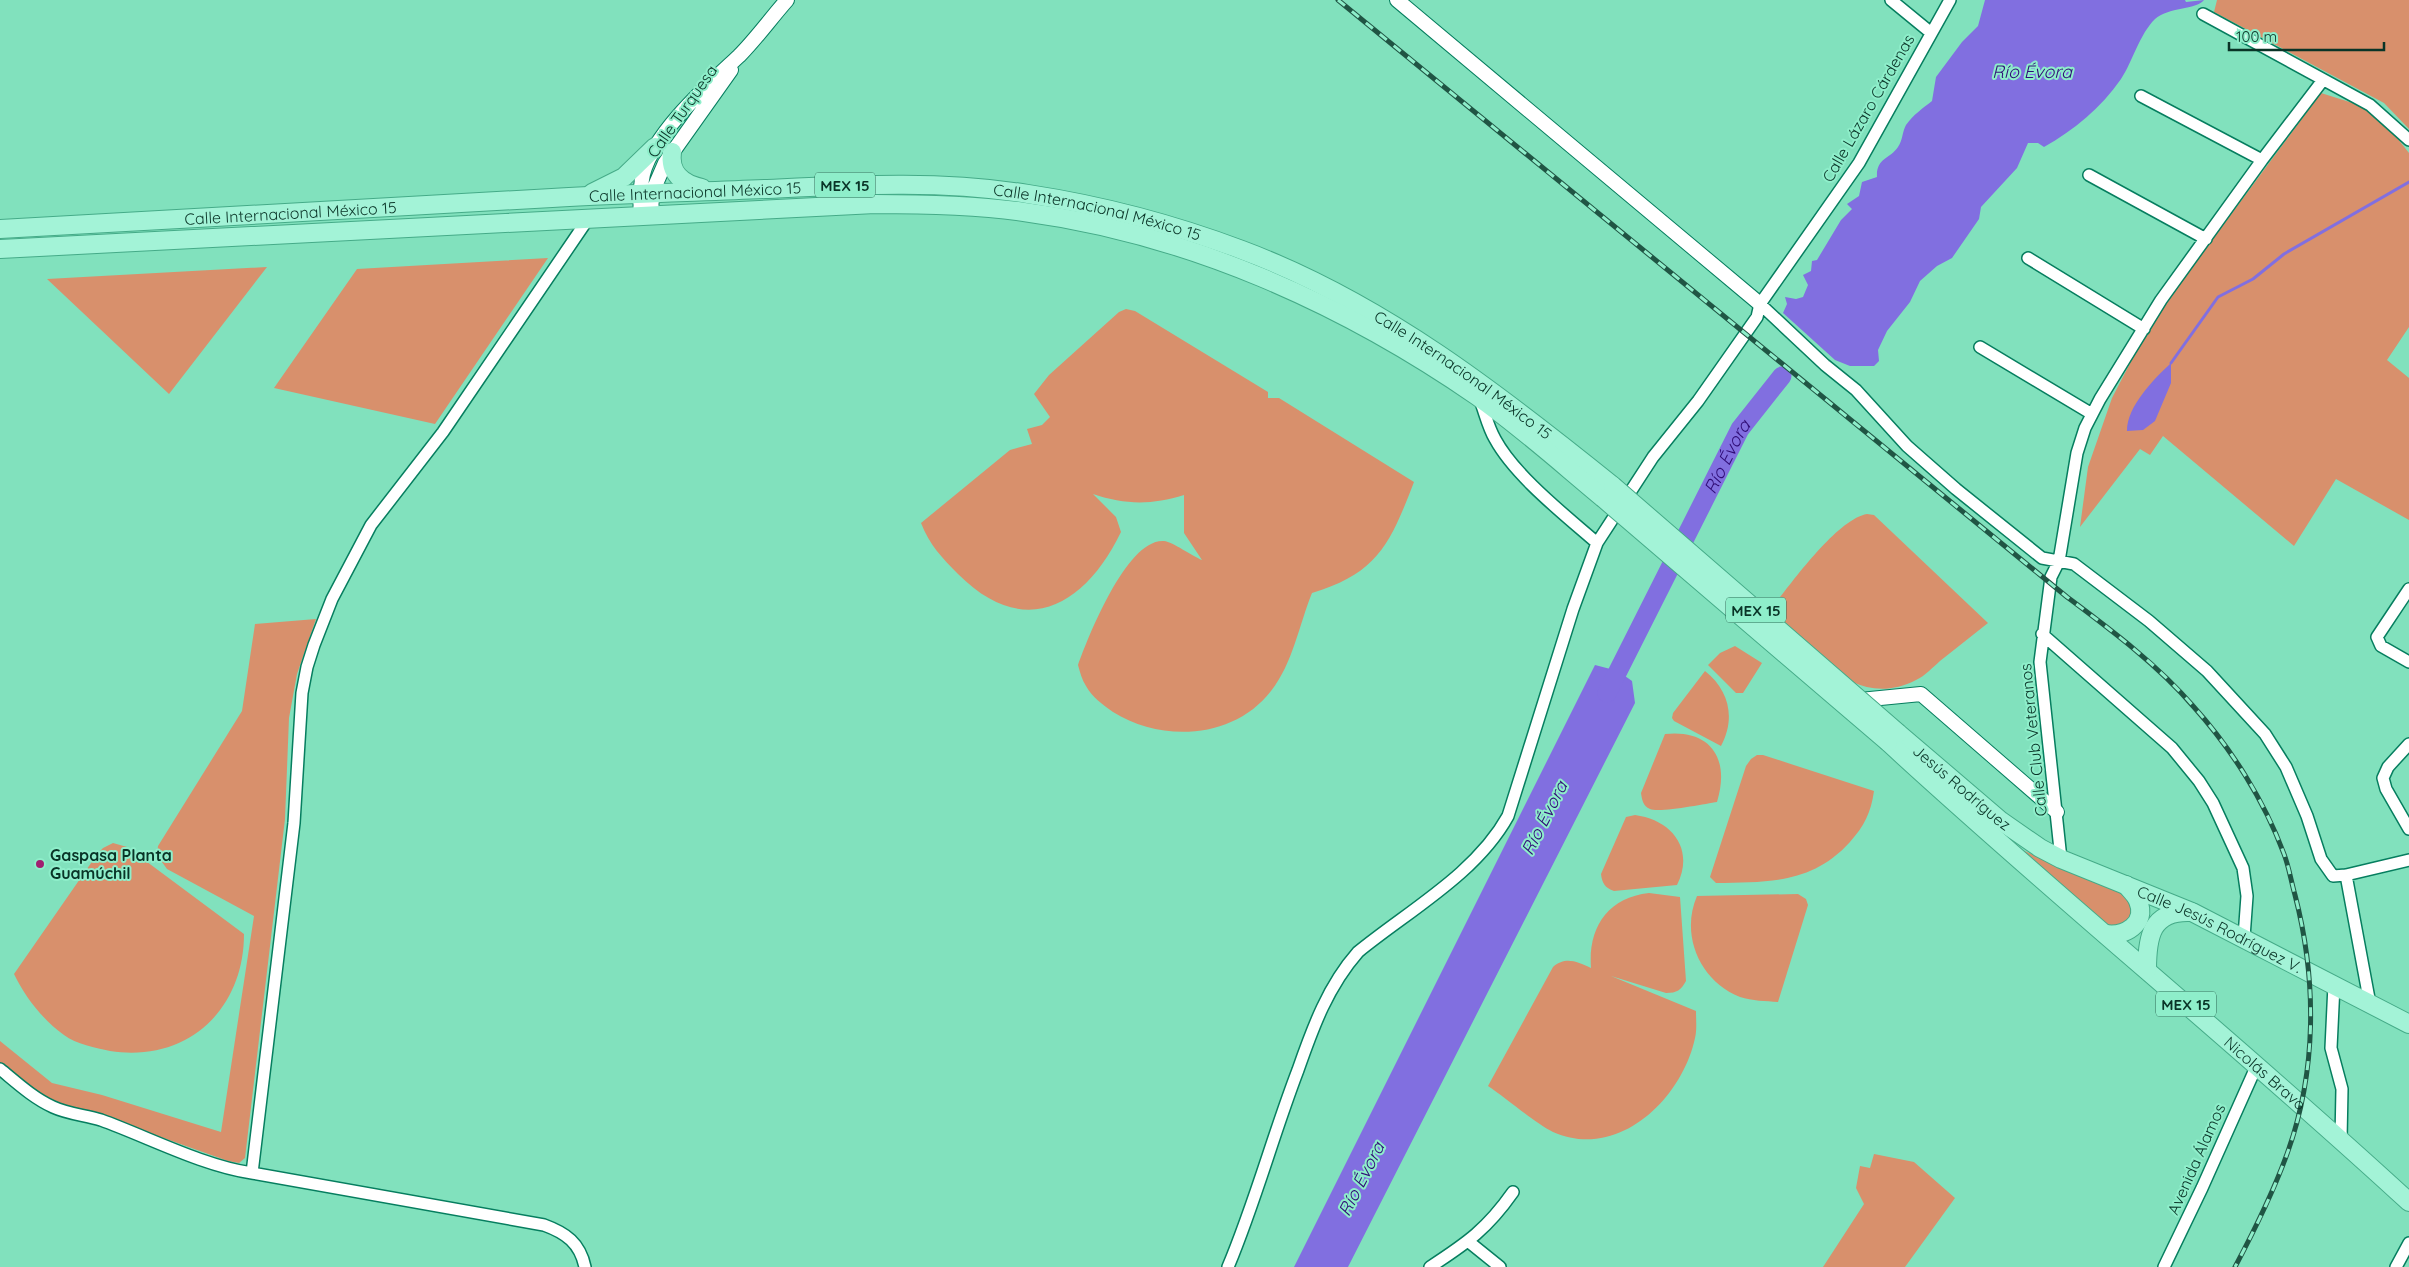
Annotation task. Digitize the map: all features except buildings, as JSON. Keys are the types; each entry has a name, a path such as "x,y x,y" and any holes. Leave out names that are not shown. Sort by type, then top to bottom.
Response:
{"main road":[{"path":"584,196 624,177 663,149 673,169 686,184 722,191"},
{"name":"Calle Internacional México 15","path":"0,229 584,196 890,184 995,190 1082,204 1164,224 1211,239 1269,261 1327,288 1416,339 1492,390 1608,492"},
{"name":"Calle Internacional México 15","path":"0,249 875,204 938,204 1025,212 1105,227 1200,254 1286,287 1397,344 1480,398 1608,492"},
{"name":"MEX 15","path":"1608,492 1860,700 1893,737"},
{"name":"MEX 15","path":"1608,492 1893,737"},
{"name":"Jesús Rodríguez","path":"1893,737 2028,840"},
{"name":"Nicolás Bravo","path":"1893,737 2030,870 2341,1139"},
{"name":"Calle Jesús Rodríguez V.","path":"2028,840 2061,858 2192,912 2244,937 2409,1024"},
{"path":"2105,934 2123,934 2129,931 2138,920 2140,913 2138,901 2126,884"},
{"path":"2147,970 2149,938 2158,922 2172,913 2192,912"},
{"name":"MEX 15","path":"2341,1139 2409,1202"}],"street":[{"name":"Calle Turquesa","path":"646,216 646,194 663,149 732,69 739,56 787,0"},
{"path":"1396,0 1760,304 1825,365 1856,390 1907,446 1956,489 2042,558 2074,564 2156,626 2207,671 2258,727 2286,767 2307,816 2321,859 2333,876 2346,875 2409,860"},
{"path":"1891,0 1930,32"},
{"name":"Calle Lázaro Cárdenas","path":"1228,1267 1306,1048 1326,999 1339,976 1358,952 1472,863 1490,844 1508,816 1573,609 1597,543 1653,457 1698,401 1757,317 1760,304 1859,163 1930,32 1950,0"},
{"path":"2203,14 2370,105 2409,140"},
{"name":"Calle Club Veteranos","path":"2061,858 2041,677 2042,634 2051,577 2059,561 2077,453 2092,414 2162,300 2262,160 2323,80"},
{"path":"2141,96 2262,160"},
{"path":"2089,175 2206,239"},
{"path":"252,1173 287,888 302,693 306,667 332,599 370,525 443,432 588,219"},
{"path":"2028,258 2144,329"},
{"path":"1980,347 2092,414"},
{"path":"1480,398 1494,439 1505,454 1550,502 1597,543"},
{"path":"2409,589 2377,637 2381,646 2409,662"},
{"path":"2042,634 2172,748 2206,792 2243,868 2247,896 2244,937"},
{"path":"1860,700 1921,694 2057,812"},
{"path":"2409,744 2388,767 2383,778 2386,789 2409,829"},
{"path":"2346,875 2370,1004"},
{"path":"2334,985 2331,1048 2342,1089 2341,1139"},
{"name":"Avenida Álamos","path":"2164,1267 2257,1065"},
{"path":"0,1069 29,1093 52,1107 74,1115 97,1119 225,1167 544,1225 562,1232 574,1241 585,1267"},
{"path":"1430,1267 1469,1242 1492,1221 1513,1192"},
{"path":"1469,1242 1500,1267"},
{"path":"2396,1267 2409,1243"}],"shaded area":[{"path":"2217,0 2409,0 2409,129 2384,103 2214,12"},
{"path":"2321,93 2375,110 2409,153 2409,327 2387,360 2409,378 2409,520 2336,479 2294,546 2163,436 2150,455 2140,449 2080,527 2088,467 2112,398 2152,321"},
{"path":"548,258 435,424 274,388 357,269"},
{"path":"267,267 169,394 47,279"},
{"path":"1126,309 1135,311 1268,392 1268,398 1279,398 1414,482 1397,523 1379,553 1352,576 1312,593 1285,668 1271,691 1256,707 1238,719 1218,727 1175,732 1153,729 1132,722 1113,712 1091,694 1082,679 1078,665 1090,633 1111,591 1136,555 1150,544 1164,541 1202,560 1184,533 1184,495 1161,501 1127,502 1093,494 1116,517 1121,532 1106,558 1090,579 1071,595 1051,606 1030,610 1007,606 983,594 958,574 941,556 928,538 921,523 1010,450 1032,444 1027,429 1042,425 1050,417 1034,394 1049,375 1119,312"},
{"path":"1867,514 1874,515 1988,623 1923,676 1893,688 1872,688 1853,682 1835,672 1771,609 1828,540 1855,519"},
{"path":"316,619 297,674 289,718 285,819 245,1158 239,1163 228,1161 96,1114 58,1106 30,1089 0,1064 0,1041 52,1083 102,1095 221,1132 254,916 167,869 157,855 158,846 242,711 255,624"},
{"path":"1735,646 1762,663 1743,693 1736,693 1708,665 1720,653"},
{"path":"1705,671 1720,687 1728,705 1728,725 1726,736 1721,746 1674,721 1672,718 1673,713"},
{"path":"1665,734 1681,734 1695,737 1706,742 1714,750 1719,761 1721,773 1717,802 1663,810 1650,809 1644,804 1641,793"},
{"path":"1757,755 1763,755 1874,791 1869,813 1863,825 1850,842 1835,856 1805,873 1771,881 1716,883 1710,877 1746,766"},
{"path":"1635,815 1660,823 1677,838 1683,860 1682,872 1677,885 1614,891 1604,885 1601,874 1626,817"},
{"path":"113,843 127,847 244,934 241,961 234,986 222,1008 206,1026 186,1039 163,1048 138,1053 110,1051 74,1041 64,1035 42,1015 23,991 14,974 98,853"},
{"path":"2015,847 2129,895 2133,915 2119,928 2106,925"},
{"path":"1649,893 1680,897 1686,981 1678,990 1666,993 1611,976 1696,1011 1696,1035 1688,1061 1676,1082 1661,1102 1644,1119 1623,1131 1601,1138 1577,1139 1553,1132 1488,1086 1553,967 1562,962 1572,961 1591,968 1593,940 1603,917 1611,908 1622,901"},
{"path":"1798,894 1806,899 1808,905 1778,1002 1740,997 1726,990 1714,980 1704,968 1697,955 1693,941 1692,911 1697,896"},
{"path":"1874,1154 1914,1162 1955,1198 1905,1267 1823,1267 1864,1204 1856,1188 1860,1166 1870,1168"}],"water":[{"name":"Río Évora","path":"1985,0 2185,0 2186,2 2204,0 2195,5 2167,12 2155,19 2140,40 2125,72 2113,90 2096,109 2076,126 2044,147 2038,143 2028,143 2017,168 1981,207 1979,219 1952,258 1937,266 1920,281 1910,302 1887,331 1878,350 1879,361 1874,366 1850,366 1835,360 1783,313 1787,304 1785,297 1796,299 1803,297 1808,285 1803,275 1811,271 1812,261 1817,260 1841,220 1852,209 1847,204 1859,196 1862,182 1877,177 1877,171 1881,162 1895,151 1901,142 1906,125 1932,101 1936,77 1962,42 1978,26"},
{"path":"2171,363 2171,383 2155,421 2143,430 2127,431 2131,412 2136,403"},
{"name":"Río Évora","path":"1595,665 1618,671 1632,681 1635,703 1348,1267 1294,1267"}],"waterway":[{"path":"2171,363 2218,297 2253,279 2284,254 2409,182"},
{"name":"Río Évora","path":"1607,693 1740,429 1782,376"}],"railway":[{"path":"1338,0 2067,597 2133,648 2179,691 2207,722 2233,757 2267,814 2284,854 2302,927 2310,992 2309,1058 2297,1123 2276,1183 2235,1267"}],"place":[{"name":"Gaspasa Planta Guamúchil","path":"40,864"}]}
